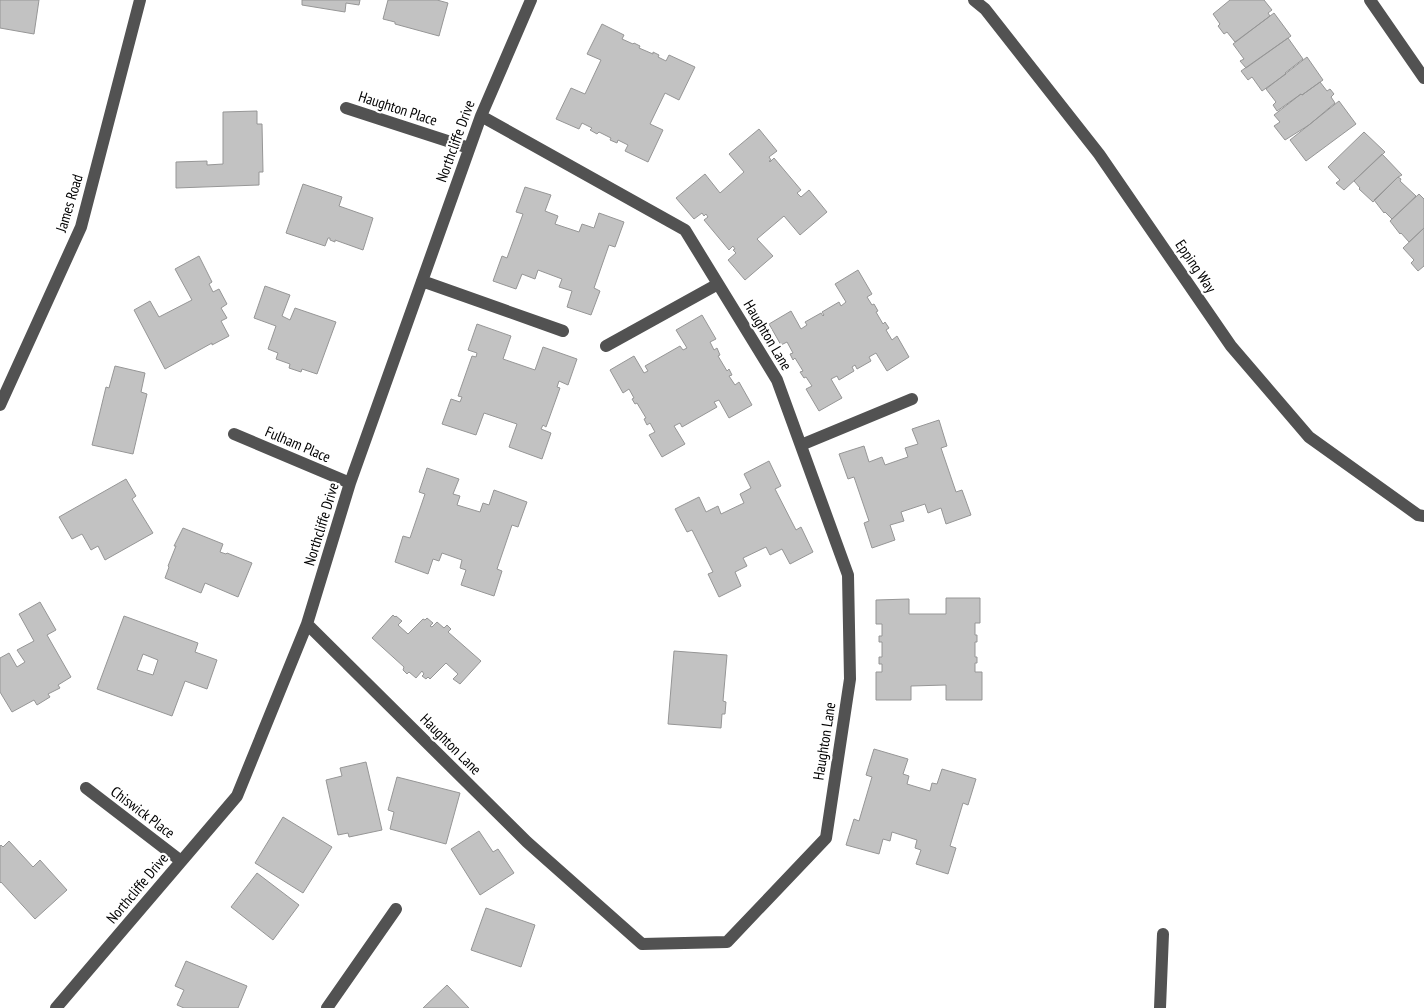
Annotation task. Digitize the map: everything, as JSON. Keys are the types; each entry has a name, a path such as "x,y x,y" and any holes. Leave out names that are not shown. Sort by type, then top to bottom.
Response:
{"street":[{"name":"James Road","path":"0,405 81,226 140,0"},
{"name":"Northcliffe Drive","path":"56,1008 237,796 307,624 350,483 469,148 531,0"},
{"name":"Epping Way","path":"974,0 985,9 1099,154 1231,346 1290,414 1310,436 1418,515 1424,516"},
{"path":"1370,0 1424,78"},
{"name":"Haughton Place","path":"346,108 469,148"},
{"name":"Haughton Lane","path":"307,624 527,842 642,944 727,942 826,838 850,679 848,575 777,380 685,230 481,116"},
{"path":"422,281 563,331"},
{"path":"606,346 718,284"},
{"path":"800,445 912,399"},
{"name":"Fulham Place","path":"234,434 350,483"},
{"name":"Chiswick Place","path":"86,788 181,861"},
{"path":"327,1008 396,909"},
{"path":"1160,1008 1163,934"}],"building":[{"path":"0,0 39,0 34,34 0,28"},
{"path":"302,0 360,0 359,5 346,3 345,12 302,5"},
{"path":"388,0 437,0 448,3 439,36 383,19"},
{"path":"1230,0 1264,0 1272,10 1268,13 1270,16 1235,42 1227,32 1224,34 1213,14"},
{"path":"1274,13 1291,36 1246,68 1240,61 1244,59 1233,44"},
{"path":"602,24 624,35 622,39 640,46 639,48 659,55 658,57 666,61 669,55 695,67 679,100 665,93 650,124 663,130 648,162 625,151 628,145 618,140 617,143 610,140 611,138 599,132 597,134 590,130 592,128 582,123 579,129 556,119 571,88 585,94 601,60 587,54"},
{"path":"1288,38 1303,59 1262,91 1252,77 1248,80 1241,71"},
{"path":"1307,57 1323,80 1277,111 1273,105 1276,102 1266,89"},
{"path":"1320,82 1327,91 1330,89 1334,94 1331,97 1335,103 1309,125 1285,140 1274,126 1280,122 1274,115"},
{"path":"1339,101 1356,124 1306,161 1290,140"},
{"path":"257,111 257,124 262,124 263,172 259,172 259,185 176,188 176,162 207,161 207,165 223,164 223,112"},
{"path":"759,129 777,151 769,157 771,160 769,161 770,162 774,158 801,190 797,193 801,197 809,190 827,212 800,235 784,216 757,239 773,256 745,280 728,260 736,253 733,250 735,249 733,246 729,250 704,220 708,217 706,214 704,216 702,213 694,219 676,198 705,174 720,193 744,172 729,154"},
{"path":"1364,132 1385,152 1344,190 1336,183 1340,180 1328,167"},
{"path":"1382,154 1402,175 1373,202 1359,189 1354,181"},
{"path":"1398,177 1416,196 1392,219 1384,213 1374,200"},
{"path":"303,184 342,197 339,206 373,218 363,250 335,240 335,242 330,240 330,238 328,238 325,246 286,233"},
{"path":"525,187 551,195 545,211 558,216 555,224 579,232 582,224 594,228 599,213 624,222 615,247 609,245 594,288 600,291 591,315 567,307 572,291 559,287 562,279 538,270 535,279 522,274 516,289 493,281 502,256 507,258 523,214 516,212"},
{"path":"1419,194 1424,199 1424,228 1409,242 1390,221"},
{"path":"1424,228 1424,266 1418,271 1411,263 1414,260 1403,248"},
{"path":"199,256 212,282 209,284 213,292 219,289 227,304 221,308 227,318 221,321 229,336 212,345 212,343 165,369 134,310 150,301 159,317 192,300 175,269"},
{"path":"858,270 872,294 867,297 872,305 874,304 883,324 885,322 889,328 886,330 892,340 897,336 909,357 887,371 876,353 869,357 871,361 857,369 855,365 852,367 854,371 839,380 837,376 831,379 842,398 819,411 806,389 812,386 800,372 803,371 795,358 793,360 790,354 793,353 787,342 781,345 769,324 791,311 801,329 807,325 805,322 821,313 823,316 822,312 839,302 841,306 846,302 835,284"},
{"path":"265,286 290,295 282,316 290,320 295,308 336,322 317,374 302,369 301,372 289,368 290,364 276,359 278,353 268,349 276,326 254,318"},
{"path":"702,315 716,339 710,342 714,350 717,348 720,355 718,356 727,371 729,369 732,375 729,376 735,385 739,382 752,405 729,418 719,400 714,402 717,407 682,427 680,423 674,426 685,444 662,457 649,435 655,432 650,423 647,425 644,419 646,418 637,403 635,404 632,399 634,398 629,389 623,393 610,370 634,356 644,373 648,371 645,366 680,346 683,350 687,348 676,330"},
{"path":"477,324 511,336 503,359 535,370 543,347 577,359 568,385 559,381 557,387 560,388 546,427 543,425 541,429 551,433 542,459 509,447 517,424 484,413 476,435 442,424 451,399 460,402 462,397 458,396 472,356 476,357 477,353 468,350"},
{"path":"115,366 145,373 141,392 147,394 133,454 92,445 106,387 109,388"},
{"path":"939,420 947,446 941,448 956,492 962,490 971,515 946,524 941,508 928,513 925,504 901,512 904,521 890,525 895,540 872,548 864,523 869,521 854,477 848,479 839,454 864,446 869,462 882,457 885,465 908,457 905,448 918,444 912,429"},
{"path":"769,461 781,486 775,489 796,530 801,527 813,552 790,564 782,549 770,555 766,547 743,558 747,566 735,572 741,586 719,597 708,574 713,572 692,530 687,532 675,509 699,497 706,512 718,506 721,514 744,503 740,494 751,488 744,474"},
{"path":"427,468 459,479 453,494 460,496 457,505 480,512 483,503 489,505 494,490 527,502 518,527 512,525 497,569 502,571 494,596 461,585 466,570 460,568 462,560 442,553 439,561 433,559 428,574 395,562 403,536 410,538 425,494 419,492"},
{"path":"126,479 136,496 132,499 153,533 105,560 98,546 91,550 82,534 72,539 59,517"},
{"path":"183,528 223,544 220,552 252,563 238,597 205,583 201,593 165,578 176,546 174,546"},
{"path":"946,598 980,598 980,623 975,623 977,642 975,642 975,657 977,657 977,663 975,663 975,672 982,672 982,700 946,700 946,685 911,686 911,700 876,700 876,672 882,672 882,664 879,664 879,657 882,657 882,642 879,642 879,636 882,636 882,624 876,624 876,600 909,599 909,614 946,614"},
{"path":"40,602 56,630 47,635 71,677 58,685 60,688 48,694 50,697 37,705 34,700 12,712 0,692 0,658 9,653 17,667 25,662 17,650 34,641 19,614"},
{"path":"393,615 402,621 398,625 408,634 423,619 427,618 433,623 430,626 432,627 437,622 444,628 447,625 451,629 448,632 481,661 460,684 453,679 458,674 446,663 430,679 422,676 424,674 422,671 416,678 409,672 407,674 403,670 404,667 372,638"},
{"path":"124,616 198,643 195,652 217,660 207,689 185,681 172,716 97,689","holes":["143,654 158,660 153,675 137,670"]},
{"path":"674,651 727,655 723,701 726,702 725,714 722,714 721,728 668,724"},
{"path":"874,749 908,759 903,774 909,776 907,784 930,791 932,783 937,784 942,769 976,779 968,805 963,803 950,846 956,848 948,874 916,864 921,850 915,848 917,840 892,832 890,841 883,839 879,854 846,845 854,819 859,821 872,777 866,775"},
{"path":"366,762 382,830 349,837 348,833 338,835 326,780 342,776 340,768"},
{"path":"397,777 460,793 446,844 390,829 394,812 388,810"},
{"path":"283,817 332,847 303,893 255,863"},
{"path":"479,831 493,852 498,849 514,873 480,895 451,849"},
{"path":"9,841 33,867 40,860 67,890 35,919 0,883 0,846 3,847"},
{"path":"257,873 299,905 273,940 231,907"},
{"path":"486,908 535,925 521,967 471,950"},
{"path":"186,961 247,986 238,1008 184,1008 177,1005 184,990 175,986"},
{"path":"447,985 469,1008 423,1008"}]}
